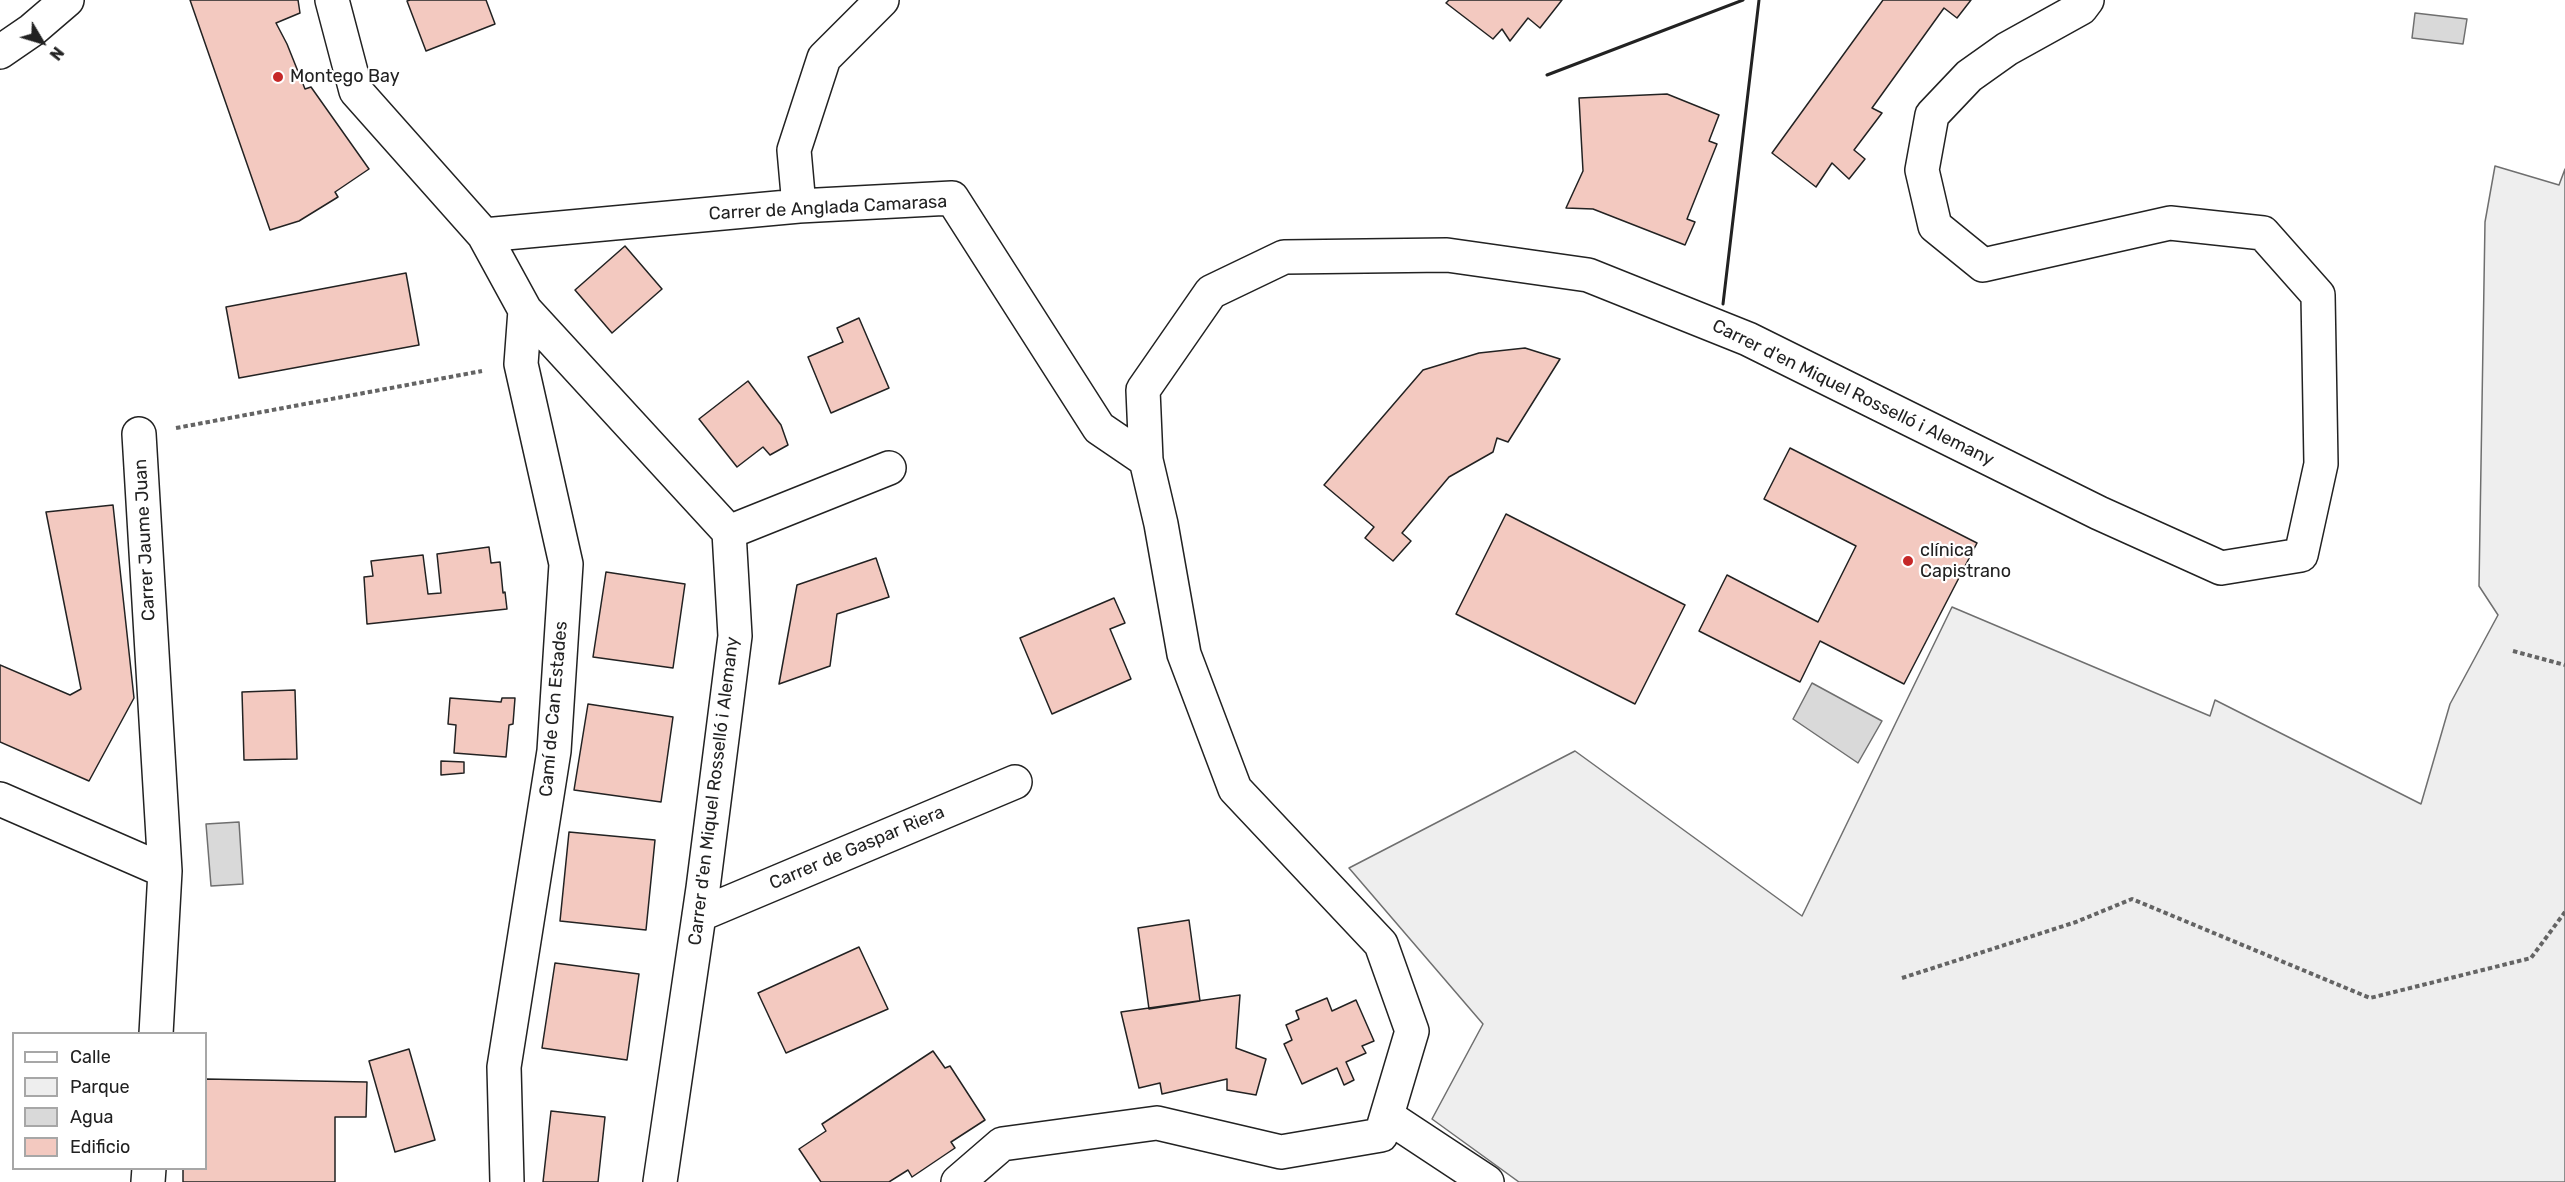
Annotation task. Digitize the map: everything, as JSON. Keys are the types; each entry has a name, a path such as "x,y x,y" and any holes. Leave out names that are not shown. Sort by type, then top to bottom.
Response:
{"street":[{"path":"0,52 32,30 67,0"},
{"path":"332,0 356,91 484,235 525,310 729,532 889,468"},
{"path":"799,206 794,150 824,58 882,0"},
{"name":"Carrer d'en Miquel Rosselló i Alemany","path":"958,1182 1002,1144 1157,1123 1281,1152 1381,1135 1412,1031 1381,944 1235,789 1184,654 1161,524 1146,460 1143,390 1211,292 1284,256 1447,255 1588,275 1748,339 2099,513 2221,568 2301,555 2321,464 2318,295 2263,233 2170,223 1983,265 1935,226 1922,170 1932,115 1969,76 2007,49 2081,8 2087,0"},
{"name":"Carrer de Anglada Camarasa","path":"484,235 799,206 952,198 1099,428 1146,460"},
{"name":"Camí de Can Estades","path":"507,1182 504,1067 554,751 566,564 521,364 525,310"},
{"name":"Carrer Jaume Juan","path":"139,434 165,871 156,1032"},
{"name":"Carrer d'en Miquel Rosselló i Alemany","path":"660,1182 699,915 735,636 729,532"},
{"name":"Carrer de Gaspar Riera","path":"699,915 1015,782"},
{"path":"0,799 165,871"},
{"path":"1387,1116 1486,1182"}],"path":[{"name":"Carrer Jaume Juan","path":"139,434 521,364"},
{"path":"2513,651 2565,665"},
{"path":"1902,978 2076,922 2132,899 2370,998 2531,958 2565,912"}],"green space":[{"path":"2495,166 2559,185 2565,169 2565,1182 1519,1182 1432,1119 1483,1024 1349,868 1575,751 1802,916 1952,607 2210,716 2215,700 2421,804 2450,704 2498,615 2479,586 2485,222"}],"water":[{"path":"2415,13 2467,19 2463,44 2412,38"},
{"path":"1812,683 1882,721 1858,763 1793,719"},
{"path":"239,822 243,884 211,886 206,824"}],"building":[{"path":"190,0 298,0 300,13 276,23 305,89 311,87 369,169 335,192 338,197 299,221 270,230"},
{"path":"486,0 495,24 426,51 407,1"},
{"path":"1449,0 1562,0 1540,28 1528,18 1510,41 1502,29 1493,39 1446,3"},
{"path":"1883,0 1971,0 1957,18 1944,8 1872,108 1882,113 1854,150 1865,159 1849,179 1832,163 1816,187 1772,153"},
{"path":"1667,94 1719,115 1709,141 1717,144 1687,219 1695,222 1685,245 1593,209 1566,208 1583,171 1579,98"},
{"path":"625,246 662,289 612,333 575,290"},
{"path":"406,273 419,345 239,378 226,307"},
{"path":"859,318 889,388 831,413 808,357 843,342 837,328"},
{"path":"1525,348 1560,359 1508,442 1497,438 1493,452 1449,477 1402,533 1411,541 1393,561 1365,538 1374,527 1324,485 1423,370 1479,353"},
{"path":"748,381 781,425 788,445 770,455 763,447 737,467 699,419"},
{"name":"clínica Capistrano","path":"1790,448 1977,543 1904,684 1820,641 1800,682 1699,631 1727,575 1818,622 1856,546 1764,499"},
{"path":"113,505 134,698 89,781 0,742 0,665 70,695 81,689 46,512"},
{"path":"1506,514 1685,605 1635,704 1456,614"},
{"path":"489,547 491,563 500,562 507,609 367,624 364,577 373,576 371,561 423,555 428,594 441,593 437,554"},
{"path":"876,558 889,597 837,614 830,666 779,684 797,585"},
{"path":"606,572 685,584 673,668 593,657"},
{"path":"1114,598 1125,623 1110,629 1131,679 1052,714 1020,638"},
{"path":"295,690 297,759 244,760 242,692"},
{"path":"450,698 501,702 502,698 515,698 513,724 509,725 506,757 454,753 456,725 448,724"},
{"path":"588,704 673,717 661,802 574,790"},
{"path":"441,761 464,762 464,773 441,775"},
{"path":"569,832 655,840 646,930 560,921"},
{"path":"1189,920 1200,1001 1149,1009 1138,928"},
{"path":"859,947 888,1009 786,1053 758,993"},
{"path":"555,963 639,974 627,1060 542,1048"},
{"path":"1240,995 1236,1048 1266,1059 1256,1095 1227,1090 1227,1079 1162,1094 1160,1083 1139,1088 1121,1012"},
{"path":"1327,998 1332,1011 1356,1000 1374,1041 1362,1046 1366,1053 1346,1062 1354,1080 1344,1085 1337,1068 1302,1084 1284,1044 1292,1040 1286,1025 1299,1019 1296,1011"},
{"path":"409,1049 435,1140 395,1152 369,1061"},
{"path":"933,1051 945,1068 950,1066 985,1120 951,1142 955,1148 912,1177 908,1170 889,1182 821,1182 799,1149 826,1131 822,1124"},
{"path":"207,1079 367,1082 366,1117 335,1117 335,1182 183,1182 183,1170 207,1170"},
{"path":"551,1111 605,1117 598,1182 543,1182"}],"wall":[{"path":"1547,75 1743,0"},
{"path":"1723,304 1759,0"}],"place":[{"name":"Montego Bay","path":"278,77"},
{"name":"clínica Capistrano","path":"1908,561"}]}
